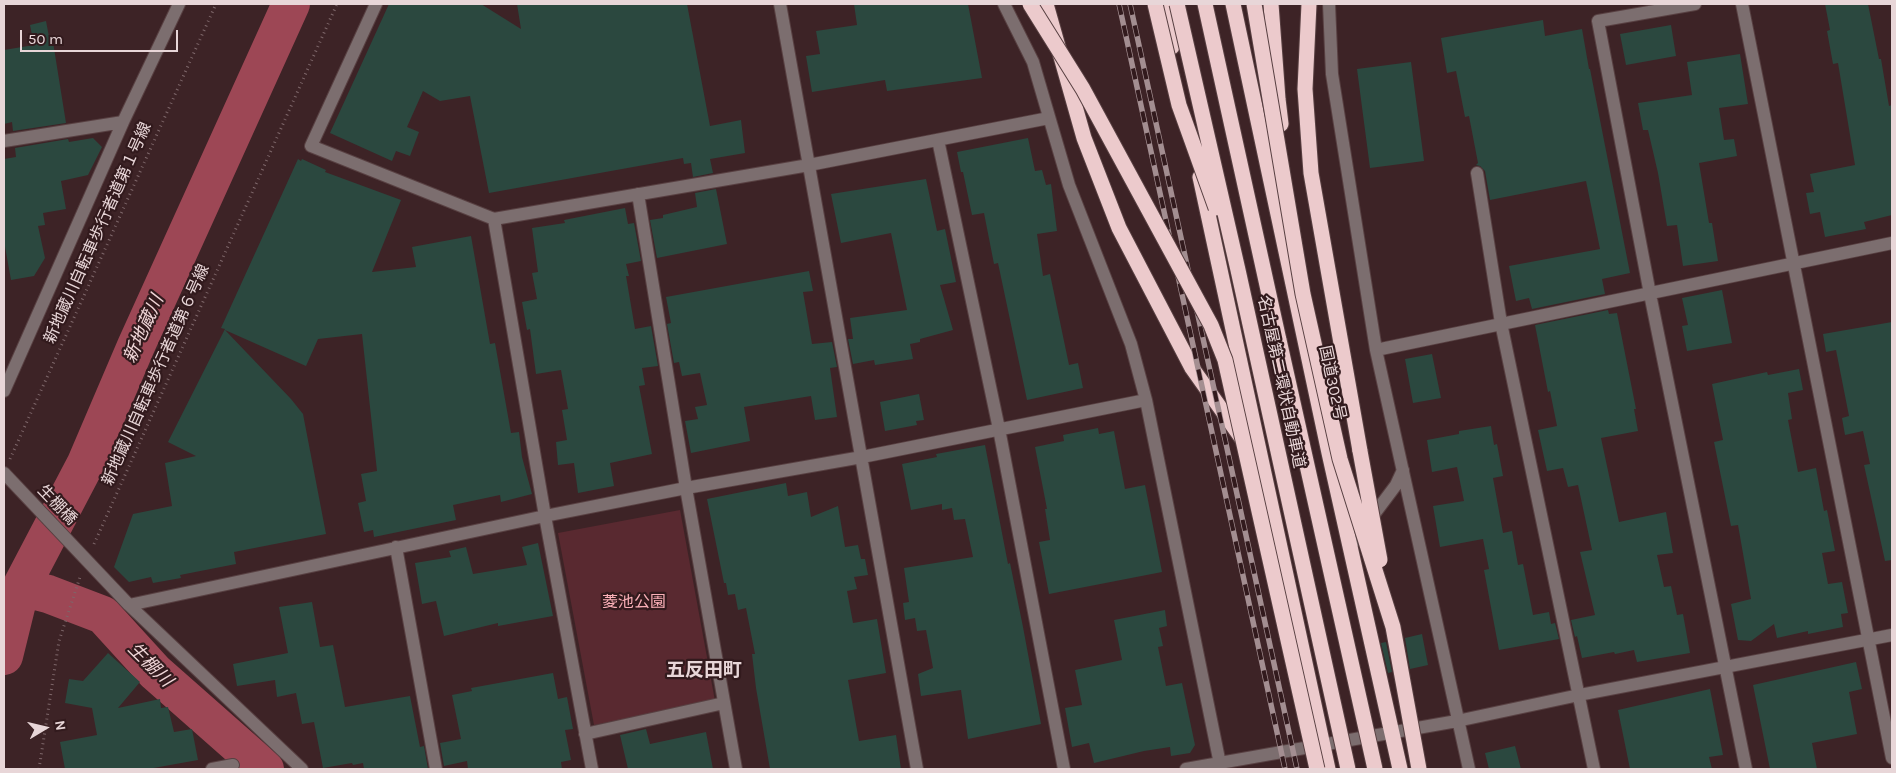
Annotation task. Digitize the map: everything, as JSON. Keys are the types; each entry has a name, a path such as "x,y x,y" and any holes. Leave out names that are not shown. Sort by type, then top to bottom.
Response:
{"highway":[{"path":"1030,4 1083,89 1211,325 1225,360 1317,769"},
{"path":"1046,4 1084,138 1119,228 1192,368 1261,466"},
{"path":"1155,4 1179,105 1238,270"},
{"path":"1163,4 1261,466 1328,769"},
{"name":"名古屋第二環状自動車道","path":"1177,4 1238,270 1348,769"},
{"name":"名古屋第二環状自動車道","path":"1205,4 1375,769"},
{"name":"国道302号","path":"1233,4 1329,453 1400,769"},
{"path":"1254,4 1303,294 1340,459 1393,627"},
{"path":"1271,4 1278,98 1329,453"},
{"path":"1309,4 1304,89 1311,173 1419,769"}],"street":[{"path":"4,390 123,122 179,4"},
{"path":"376,4 311,146 494,219 809,165 1049,118"},
{"path":"780,4 917,769"},
{"path":"1004,4 1033,62 1069,185 1131,344 1146,400 1220,766"},
{"path":"1329,4 1328,26 1332,74 1376,350 1469,769"},
{"path":"1695,4 1598,21 1650,294 1746,769"},
{"path":"1742,4 1892,758"},
{"path":"4,141 123,122"},
{"path":"938,140 1000,429 1064,769"},
{"path":"1477,173 1501,323 1594,769"},
{"path":"638,194 686,488 736,769"},
{"path":"494,219 545,516 592,769"},
{"path":"1376,350 1892,243"},
{"path":"129,605 545,516 686,488 862,457 1146,400"},
{"name":"生棚橋","path":"6,468 86,560 129,605 302,769"},
{"path":"1350,545 1396,486 1403,470"},
{"path":"396,547 436,769"},
{"path":"1186,769 1220,766 1892,635"},
{"path":"585,734 724,703"},
{"path":"212,769 233,765"}],"path":[{"name":"新地蔵川自転車歩行者道第１号線","path":"6,468 216,4"},
{"name":"新地蔵川自転車歩行者道第６号線","path":"39,769 59,641 86,560 337,4"}],"green space":[{"name":"菱池公園","path":"680,510 715,701 594,725 558,533"}],"building":[{"path":"389,4 481,4 521,29 517,4 687,4 710,126 741,120 745,153 710,159 713,173 693,177 691,163 684,164 683,158 489,193 470,96 440,101 423,91 407,127 419,132 410,156 396,151 392,161 330,133"},
{"path":"854,4 968,4 982,78 887,91 885,80 812,92 806,56 820,54 816,31 857,25"},
{"path":"1825,4 1868,4 1879,59 1881,59 1889,106 1892,105 1892,215 1864,222 1866,229 1825,237 1820,212 1810,214 1806,193 1814,192 1810,174 1855,165 1838,63 1833,64 1827,31 1830,30"},
{"path":"1543,20 1545,36 1582,29 1630,273 1602,279 1605,294 1532,309 1529,298 1516,301 1509,266 1600,249 1586,181 1490,200 1485,171 1476,165 1478,163 1469,116 1465,117 1456,71 1447,73 1441,38"},
{"path":"46,21 50,42 53,42 66,123 13,131 12,122 4,124 4,50 34,45 30,25"},
{"path":"1671,25 1676,56 1626,65 1620,34"},
{"path":"1740,54 1748,104 1719,108 1724,140 1734,139 1737,156 1699,163 1709,223 1712,223 1718,261 1683,266 1677,225 1667,226 1648,130 1643,130 1638,103 1692,95 1687,62"},
{"path":"1411,62 1424,161 1370,168 1357,69"},
{"path":"93,138 102,147 88,175 61,181 66,209 43,213 45,225 38,226 45,258 34,276 11,280 4,241 4,159 16,157 15,148 68,139 69,142"},
{"path":"1028,138 1035,171 1042,170 1046,185 1051,184 1057,231 1037,234 1043,276 1050,274 1069,365 1078,363 1083,388 1027,400 998,263 994,264 984,213 972,215 957,152"},
{"path":"298,159 326,170 325,172 401,200 372,272 416,267 412,247 471,236 490,344 495,343 511,433 519,432 522,457 532,494 501,502 500,495 453,505 456,520 374,537 373,530 364,532 358,503 366,501 361,474 377,471 362,334 318,339 306,366 225,330 303,414 326,534 234,552 236,564 180,575 181,578 153,583 151,577 129,582 114,567 133,514 172,506 165,463 196,456 168,442 225,329 221,328"},
{"path":"926,179 937,231 945,229 956,282 940,285 953,330 920,339 920,342 910,344 913,359 875,365 874,360 853,364 848,339 853,339 850,318 907,310 891,233 841,243 831,194"},
{"path":"716,189 727,244 657,258 650,220 663,218 663,215 697,207 695,193"},
{"path":"625,208 628,224 634,223 641,261 626,264 629,276 626,276 635,329 651,326 658,366 642,368 645,385 639,386 652,454 610,463 614,486 578,493 574,463 558,465 556,442 567,440 562,410 568,409 561,370 536,374 530,329 527,330 522,302 537,299 532,273 538,272 532,228 565,223 564,220"},
{"path":"809,271 813,291 803,292 812,344 832,342 837,367 830,368 837,417 815,420 811,396 744,407 750,441 691,453 685,421 698,419 695,407 707,405 700,373 682,376 679,362 674,363 667,324 671,323 666,297"},
{"path":"1722,290 1732,343 1687,351 1682,326 1688,325 1682,298"},
{"path":"1608,310 1609,314 1617,313 1636,409 1634,409 1638,431 1601,438 1619,522 1666,512 1673,553 1657,555 1664,587 1671,586 1677,615 1683,614 1690,653 1637,662 1634,650 1582,658 1571,620 1595,615 1580,552 1592,550 1578,485 1568,487 1563,468 1547,471 1538,430 1557,426 1550,391 1548,392 1535,325"},
{"path":"1892,322 1892,560 1885,561 1864,465 1870,464 1863,431 1845,435 1842,418 1849,416 1836,350 1826,352 1823,334"},
{"path":"1432,354 1441,398 1413,403 1405,359"},
{"path":"1799,369 1803,390 1788,393 1792,419 1788,420 1798,472 1816,468 1824,511 1827,510 1835,551 1822,553 1828,584 1842,582 1848,613 1841,614 1843,627 1808,634 1808,631 1777,638 1774,624 1751,641 1738,640 1731,604 1751,599 1738,525 1731,526 1714,442 1723,440 1712,384 1767,372 1768,375"},
{"path":"919,394 924,420 916,421 917,425 885,431 880,402"},
{"path":"1491,426 1494,445 1497,444 1503,476 1493,478 1503,533 1512,531 1518,565 1523,564 1533,615 1549,612 1551,624 1555,623 1559,639 1499,650 1484,570 1489,569 1483,539 1440,547 1433,506 1464,501 1457,467 1432,472 1427,440 1459,434 1459,431"},
{"path":"1098,428 1099,434 1114,431 1125,489 1145,485 1162,572 1049,594 1039,542 1050,540 1045,509 1047,509 1035,447 1064,441 1063,435"},
{"path":"985,445 1041,724 968,739 961,690 921,696 918,674 933,668 926,630 917,631 915,618 905,620 903,603 909,602 904,568 973,557 965,519 954,520 952,508 942,510 942,504 911,510 902,464 937,457 936,454"},
{"path":"786,483 788,496 807,492 811,517 838,506 845,547 858,545 861,559 865,559 868,575 854,577 857,589 847,591 853,623 877,619 886,673 848,680 859,741 896,735 901,769 770,769 756,688 752,654 755,654 746,608 738,610 735,594 728,595 707,499"},
{"path":"538,543 553,616 498,626 498,623 444,636 436,601 422,604 415,563 451,557 449,551 466,547 473,574 527,565 522,547"},
{"path":"312,602 320,647 333,645 345,707 410,696 420,747 424,746 428,769 364,769 363,763 323,768 314,722 302,724 296,693 277,697 275,680 237,686 233,664 288,653 279,607"},
{"path":"1165,610 1167,626 1159,628 1163,646 1158,647 1166,686 1182,683 1195,745 1190,753 1171,756 1170,747 1094,763 1089,743 1072,747 1065,708 1082,705 1075,670 1122,660 1114,620"},
{"path":"1422,634 1428,665 1410,669 1405,638"},
{"path":"1386,642 1392,672 1388,673 1381,643"},
{"path":"108,653 140,682 118,708 160,699 161,708 168,707 174,732 192,729 198,760 148,769 65,769 60,742 97,735 92,708 65,703 69,679 83,681"},
{"path":"1856,662 1862,689 1849,692 1857,734 1812,743 1817,769 1770,769 1753,685"},
{"path":"553,673 558,699 567,697 573,729 565,730 571,760 561,762 562,769 468,769 467,761 444,766 440,743 461,739 452,695 472,691 471,688"},
{"path":"1710,689 1723,755 1709,757 1712,769 1630,769 1618,710"},
{"path":"646,729 650,744 706,732 713,769 628,769 620,735"},
{"path":"1515,746 1521,769 1489,769 1485,753"}],"waterway":[{"name":"新地蔵川","path":"4,656 21,587 86,463 136,346 291,4"},
{"name":"生棚川","path":"21,587 48,594 103,615 155,672 265,769"}],"railway":[{"path":"1119,4 1285,769"},
{"path":"1130,4 1297,769"}],"district":[{"name":"五反田町","path":"704,671"}]}
